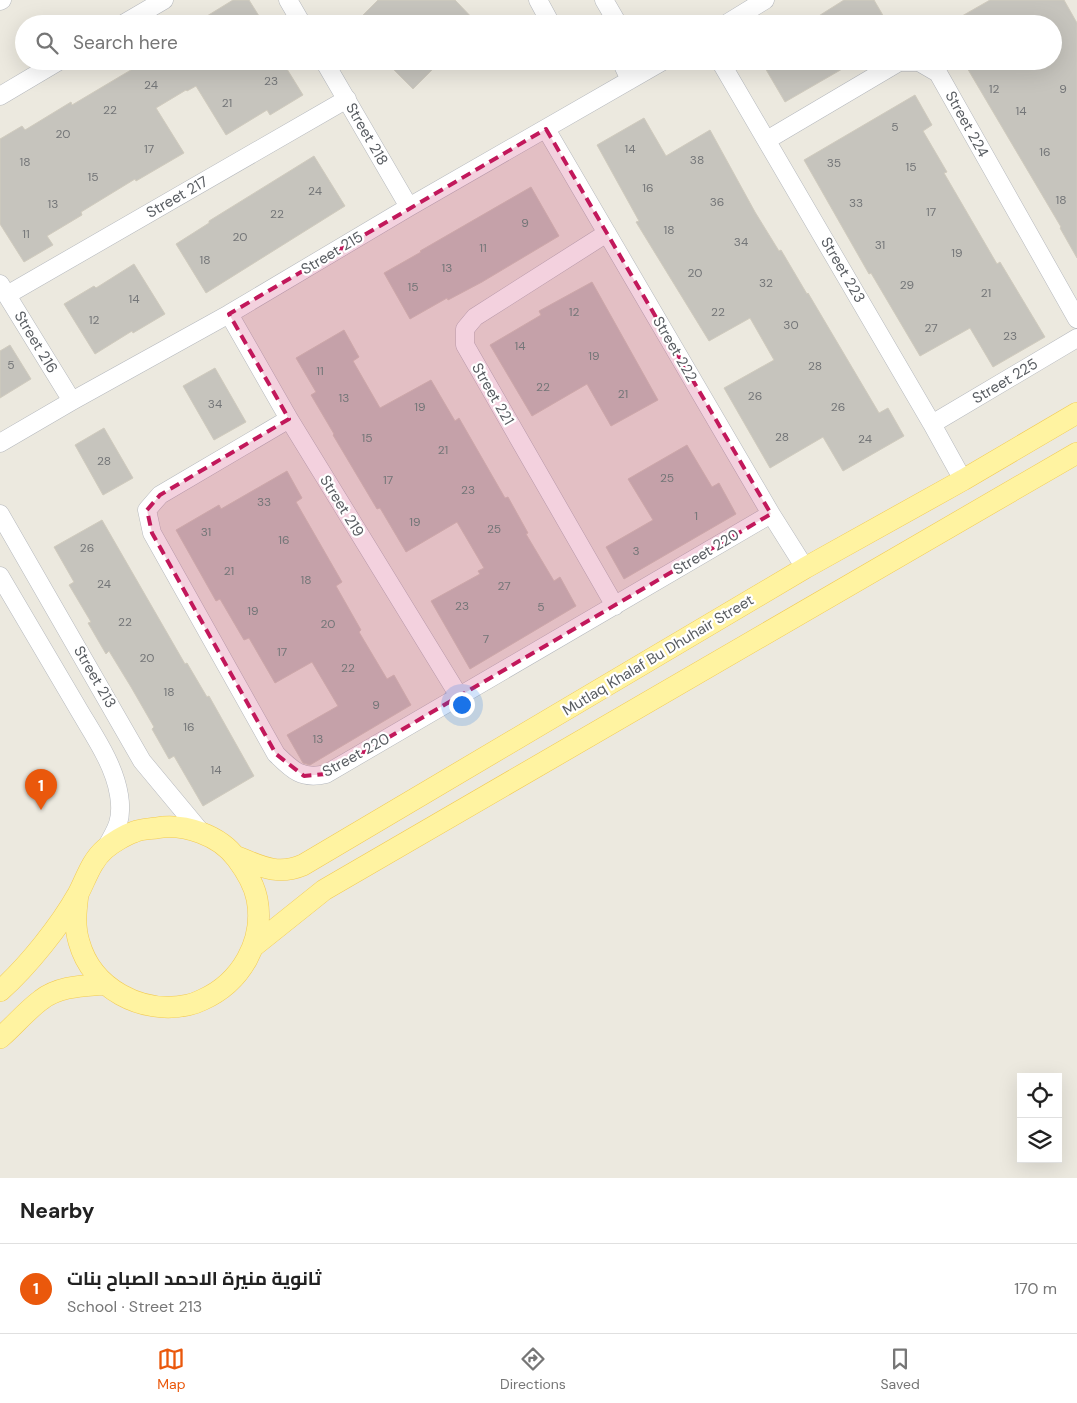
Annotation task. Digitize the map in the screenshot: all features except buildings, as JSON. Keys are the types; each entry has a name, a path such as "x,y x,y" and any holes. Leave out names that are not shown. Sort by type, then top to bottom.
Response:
{"main road":[{"name":"Mutlaq Khalaf Bu Dhuhair Street","path":"235,856 264,868 277,871 292,870 303,865 805,568 963,480 1077,413"},
{"path":"254,946 324,890 1077,453"},
{"path":"0,991 54,931 78,894 89,869 104,850 134,832 168,826 201,832 220,842 235,856 249,876 257,899 258,923 254,946 239,973 217,993 190,1005 159,1008 130,1001 104,984 89,965 79,943 75,918 78,894"},
{"path":"0,1038 41,1000 57,991 75,986 104,984"}],"street":[{"path":"138,15 164,0"},
{"path":"288,0 297,15"},
{"path":"538,0 546,15"},
{"path":"604,0 613,15"},
{"path":"741,15 765,0"},
{"path":"0,96 44,70"},
{"name":"Street 218","path":"329,70 409,208"},
{"name":"Street 223","path":"725,70 963,480"},
{"name":"Street 224","path":"767,140 885,70"},
{"name":"Street 224","path":"933,70 938,73 1077,319"},
{"name":"Street 215","path":"0,443 229,314 546,129 638,71"},
{"name":"Street 217","path":"3,290 346,99"},
{"name":"Street 222","path":"546,129 771,514 805,568"},
{"name":"Street 221","path":"607,233 475,318 466,329 465,345 615,606"},
{"name":"Street 216","path":"3,290 72,401"},
{"name":"Street 219","path":"229,314 289,419 459,696"},
{"name":"Street 225","path":"932,424 1077,338"},
{"name":"Street 220","path":"289,419 160,495 147,510 152,533 276,754 288,766 304,776 316,777 326,774 771,514"},
{"name":"Street 213","path":"0,514 142,761 201,832"},
{"name":"Street 213","path":"0,576 98,744 114,776 119,794 120,811 118,826 104,850"}],"highlighted area":[{"path":"546,129 771,514 326,774 304,776 276,754 152,533 147,510 160,495 289,419 229,314"}],"place":[{"name":"ثانوية منيرة الاحمد الصباح بنات","path":"41,810"}]}
